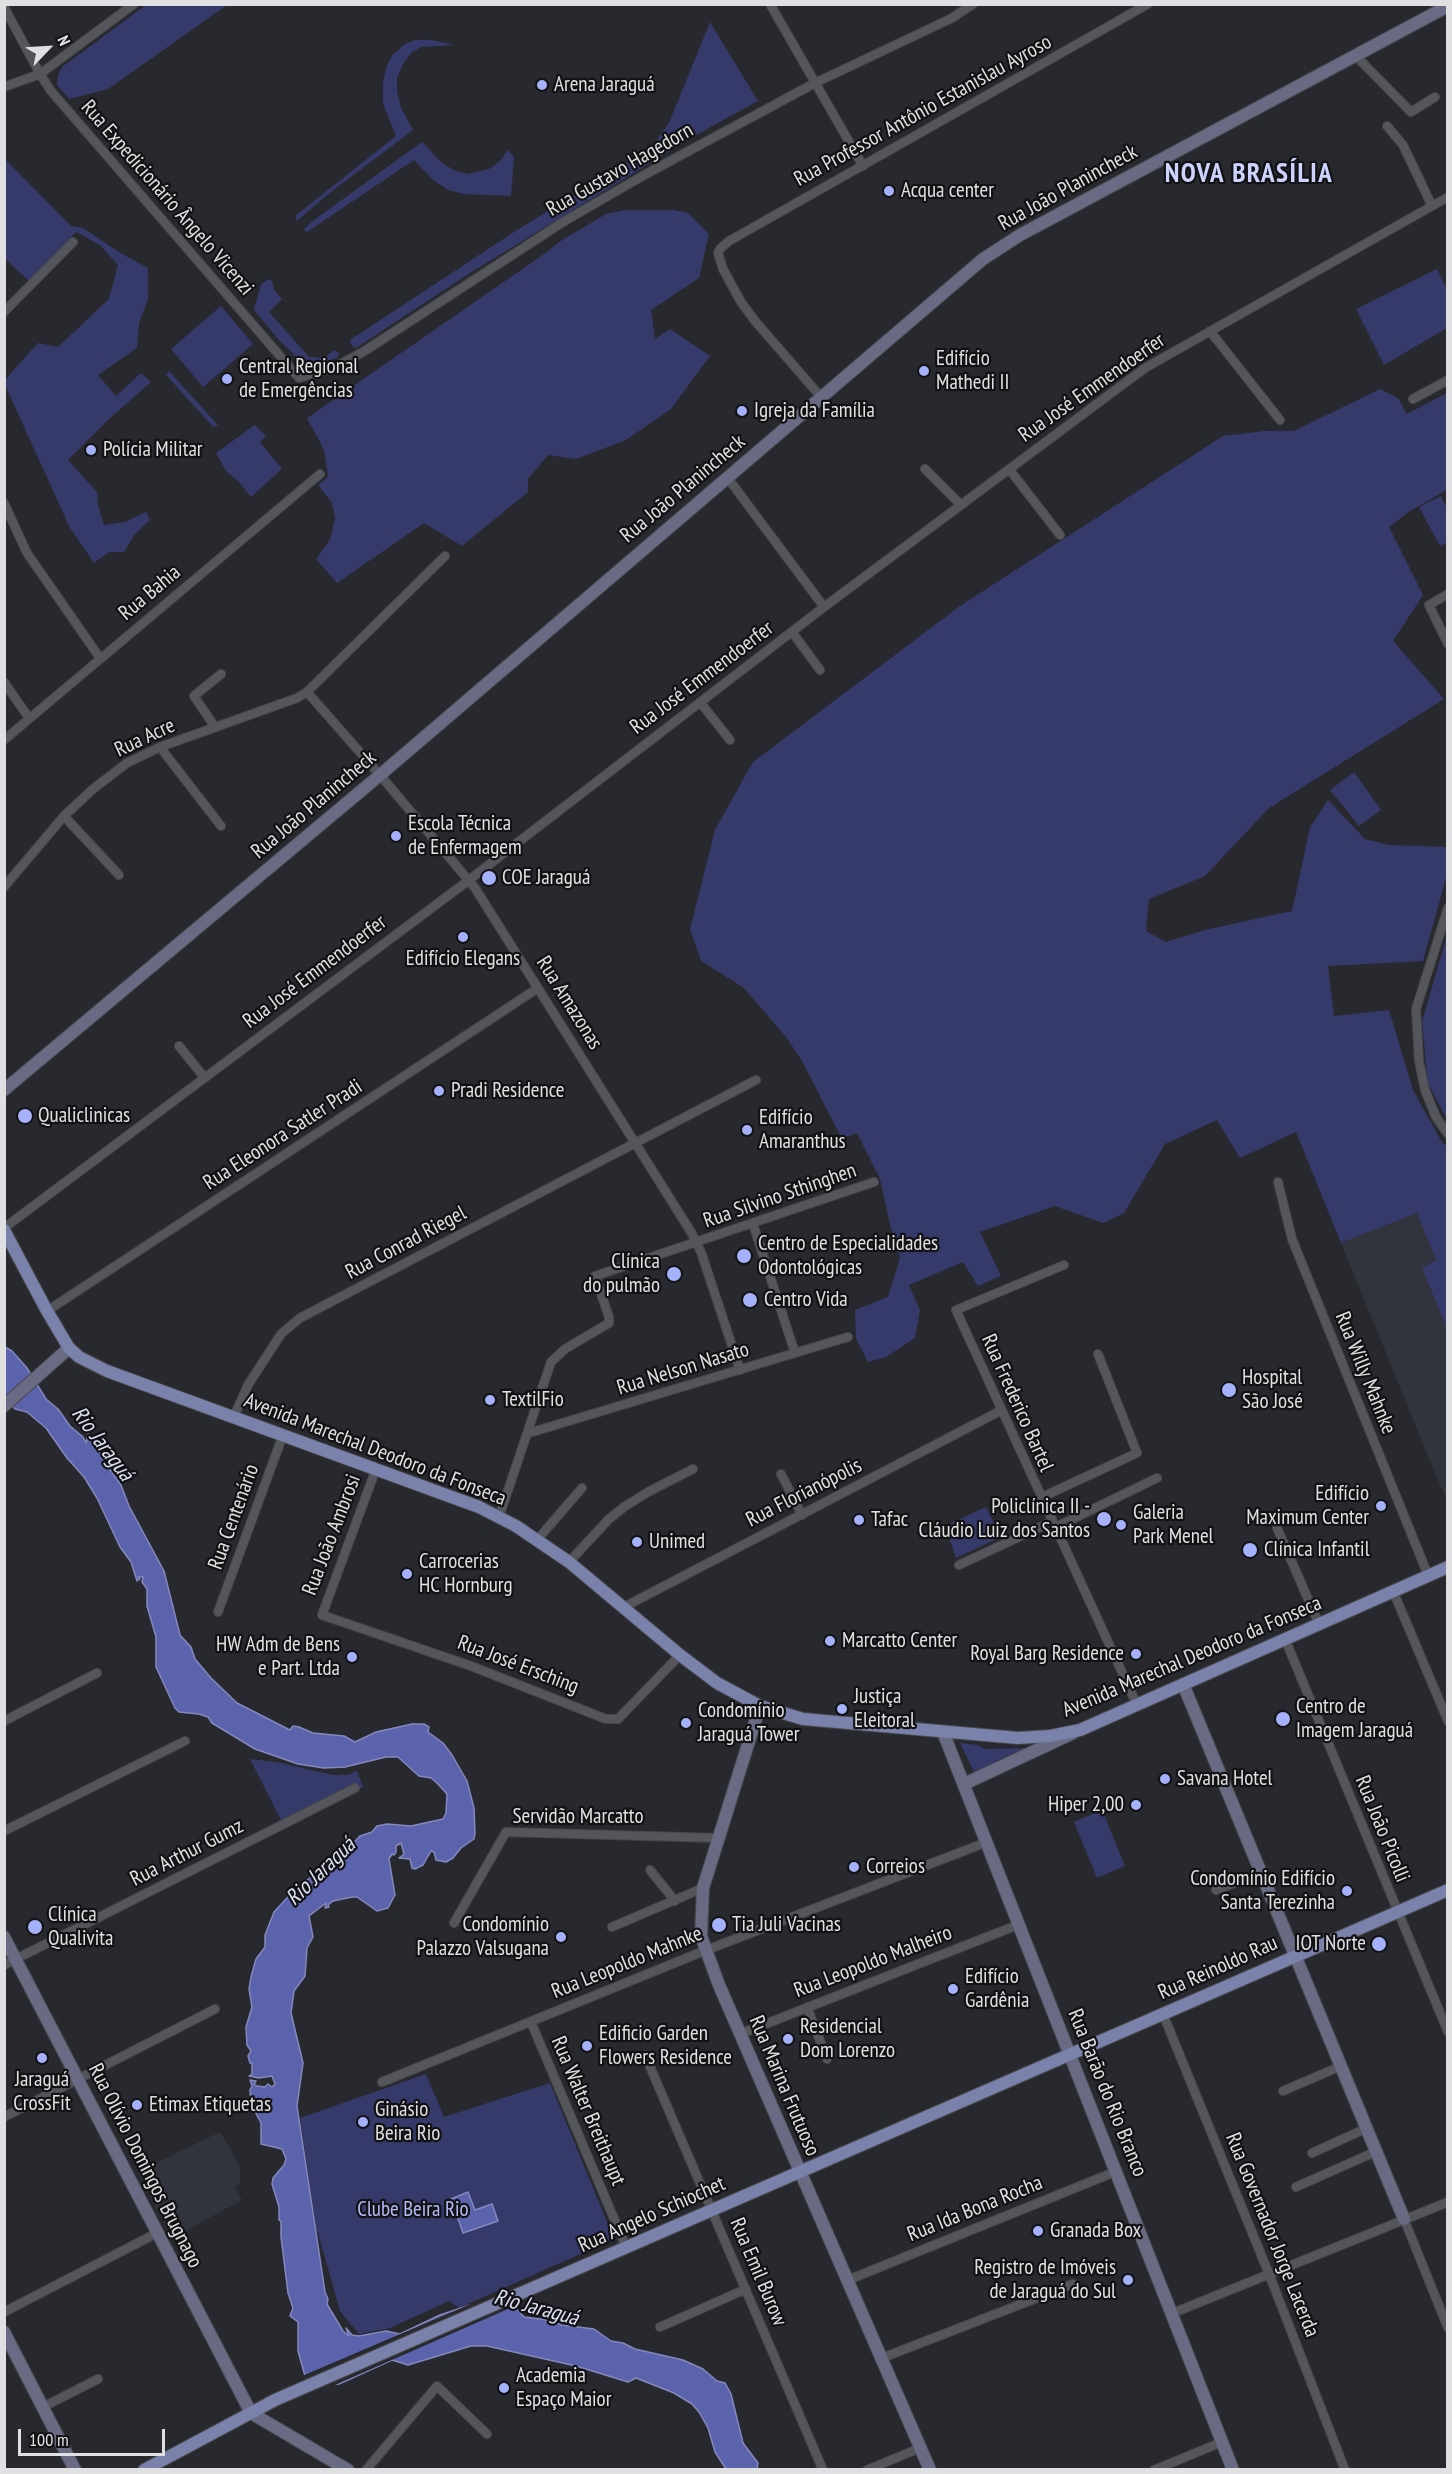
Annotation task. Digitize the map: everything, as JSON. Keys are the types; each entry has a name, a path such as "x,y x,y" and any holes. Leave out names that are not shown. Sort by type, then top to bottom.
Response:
{"main road":[{"name":"Rua João Planincheck","path":"4,1090 380,775 957,280 1002,246 1448,6"},
{"path":"4,1229 69,1348 43,1374 4,1406"},
{"name":"Avenida Marechal Deodoro da Fonseca","path":"69,1348 79,1357 107,1371 458,1498 499,1517 569,1562 717,1683 760,1706 803,1719 1018,1738 1050,1736 1080,1730 1448,1567"},
{"path":"1183,1684 1404,2219"},
{"name":"Rua Marina Frutuoso","path":"760,1706 703,1888 701,1936 704,1951 930,2469"},
{"path":"964,1784 1080,1730"},
{"name":"Rua Barão do Rio Branco","path":"943,1732 1233,2469"},
{"name":"Rua Reinoldo Rau","path":"1070,2055 1448,1890"},
{"name":"Rua Olívio Domingos Brugnago","path":"4,1938 10,1962 77,2079 251,2413"},
{"name":"Rua Angelo Schiochet","path":"144,2469 279,2398 1070,2055"},
{"path":"4,2332 75,2469"},
{"path":"251,2413 348,2469"}],"street":[{"path":"4,87 40,74 134,4"},
{"path":"770,4 863,166"},
{"name":"Rua Gustavo Hagedorn","path":"294,373 299,378 315,374 355,357 600,200 814,83 952,18 973,4"},
{"name":"Rua Professor Antônio Estanislau Ayroso","path":"821,397 755,321 732,286 718,253 729,241 1149,4"},
{"name":"Rua Expedicionário Ângelo Vicenzi","path":"4,7 51,91 294,373"},
{"path":"1355,55 1412,112 1435,97"},
{"path":"1387,126 1403,145 1432,206"},
{"name":"Rua José Emmendoerfer","path":"4,1229 469,880 824,607 1145,368 1448,197"},
{"path":"4,312 74,242"},
{"path":"1210,331 1280,420"},
{"path":"1413,399 1448,380"},
{"path":"925,469 961,505"},
{"path":"1009,469 1060,535"},
{"name":"Rua Bahia","path":"4,740 320,474"},
{"path":"727,477 824,607"},
{"path":"4,503 27,553 100,658"},
{"path":"307,692 445,556"},
{"path":"1448,594 1429,605 1448,644"},
{"path":"792,632 820,670"},
{"path":"215,727 194,696 221,674"},
{"path":"4,682 29,718"},
{"name":"Rua Amazonas","path":"307,692 469,880 538,988 697,1243 740,1370"},
{"name":"Rua Acre","path":"4,887 64,816 109,776 143,754 297,698 307,692"},
{"path":"700,702 730,741"},
{"path":"160,747 221,826"},
{"path":"64,816 119,875"},
{"path":"1448,908 1416,1009 1416,1034 1425,1090 1436,1117 1448,1134"},
{"name":"Rua Eleonora Satler Pradi","path":"47,1311 538,988"},
{"path":"179,1046 204,1077"},
{"name":"Rua Conrad Riegel","path":"234,1416 248,1385 281,1334 300,1318 756,1080"},
{"name":"Rua Silvino Sthinghen","path":"529,1433 551,1362 565,1349 609,1323 595,1276 874,1182"},
{"name":"Rua Willy Mahnke","path":"1278,1182 1292,1239 1428,1575"},
{"path":"753,1224 795,1353"},
{"name":"Rua Frederico Bartel","path":"1064,1264 956,1310 1052,1525 1137,1705"},
{"name":"Rua Nelson Nasato","path":"529,1433 848,1337"},
{"path":"1040,1498 1137,1453 1098,1354"},
{"name":"Rua Florianópolis","path":"624,1607 1000,1411"},
{"path":"499,1517 529,1433"},
{"name":"Rua Centenário","path":"218,1612 283,1435"},
{"name":"Rua João Ambrosi","path":"322,1615 376,1469"},
{"path":"569,1562 609,1519 624,1507 693,1469"},
{"path":"781,1474 802,1515"},
{"path":"959,1565 1157,1478"},
{"path":"537,1540 582,1488"},
{"path":"1276,1528 1319,1624"},
{"path":"1393,1591 1448,1721"},
{"name":"Rua José Ersching","path":"322,1615 471,1666 606,1719 618,1719 680,1655"},
{"name":"Rua João Picolli","path":"1285,1639 1448,2032"},
{"path":"4,1721 97,1673"},
{"path":"4,1831 185,1741"},
{"name":"Rua Arthur Gumz","path":"10,1962 355,1788"},
{"name":"Servidão Marcatto","path":"454,1923 506,1832 718,1838"},
{"name":"Rua Leopoldo Mahnke","path":"382,2082 704,1951 987,1842"},
{"path":"650,1870 675,1901"},
{"path":"1216,1890 1262,1872"},
{"path":"612,1927 703,1888"},
{"name":"Rua Leopoldo Malheiro","path":"740,2034 1020,1924"},
{"path":"807,2007 827,2059"},
{"path":"4,2117 215,2009"},
{"name":"Rua Governador Jorge Lacerda","path":"1162,2014 1269,2274 1345,2469"},
{"name":"Rua Walter Breithaupt","path":"531,2022 626,2247"},
{"name":"Rua Emil Burow","path":"645,2055 823,2469"},
{"path":"1283,2091 1341,2066"},
{"path":"1312,2153 1367,2128"},
{"path":"1296,2187 1377,2151"},
{"name":"Rua Ida Bona Rocha","path":"848,2280 1116,2171"},
{"path":"1173,2313 1448,2202"},
{"path":"1404,2219 1448,2328"},
{"path":"4,2312 157,2233"},
{"path":"882,2358 1073,2284"},
{"path":"660,2327 746,2289"},
{"path":"43,2407 98,2379"},
{"path":"366,2469 437,2386 487,2434"},
{"path":"1154,2469 1222,2442"},
{"path":"867,2469 920,2448"}],"shaded area":[{"path":"1417,1213 1447,1286 1447,1502 1341,1243"},
{"path":"220,2132 240,2166 240,2183 235,2188 242,2200 172,2238 138,2172"}],"green space":[{"path":"146,5 227,5 108,89 69,99 57,85 62,67"},
{"path":"710,22 758,101 696,135 470,273 356,348 351,345 350,340 517,230 654,144 669,123"},
{"path":"415,40 431,40 455,45 421,47 412,52 403,64 397,78 397,91 401,108 413,130 331,192 297,221 295,216 396,136 383,104 383,81 393,54 405,44"},
{"path":"422,142 442,163 468,174 489,169 500,161 508,150 514,157 511,196 464,194 448,190 432,179 414,160 307,232 304,229 314,220"},
{"path":"4,158 71,226 83,228 148,268 148,299 139,323 137,348 98,375 116,396 141,373 151,382 68,460 97,492 104,525 125,522 146,512 150,520 135,534 124,552 109,552 94,563 70,528 5,385 5,380 38,343 58,347 109,299 118,265 100,245 76,232 30,282 5,259"},
{"path":"625,210 673,210 688,213 709,234 699,278 651,310 655,339 670,329 710,356 671,409 626,440 576,459 548,455 528,479 528,492 462,546 424,523 337,583 316,559 330,540 335,518 332,503 318,485 328,477 324,450 307,418 559,242 606,214"},
{"path":"1437,269 1447,289 1447,328 1384,365 1356,309"},
{"path":"269,279 282,299 269,312 309,357 324,358 334,350 339,353 338,357 316,366 304,364 278,339 254,310 261,284"},
{"path":"221,306 253,344 203,387 171,349"},
{"path":"169,371 218,425 213,427 166,375"},
{"path":"1380,389 1398,398 1407,414 1447,393 1447,490 1410,511 1389,527 1423,595 1393,641 1444,699 1269,808 1205,876 1149,899 1146,931 1166,942 1205,930 1292,911 1310,827 1328,800 1365,839 1389,845 1447,847 1447,874 1423,961 1328,966 1334,1016 1389,1010 1413,1090 1443,1144 1447,1145 1447,1328 1422,1268 1436,1260 1417,1213 1341,1243 1296,1132 1240,1158 1217,1120 1165,1144 1124,1213 1103,1223 1055,1206 980,1232 1001,1276 978,1286 963,1262 909,1285 920,1310 915,1338 886,1357 868,1362 856,1339 855,1310 888,1297 900,1258 880,1179 857,1133 842,1139 801,1059 786,1037 744,988 701,961 690,929 715,830 753,762 960,606 1223,436 1265,431 1294,431"},
{"path":"255,425 266,436 260,442 282,469 251,497 226,471 216,453"},
{"path":"1441,496 1447,509 1448,542 1440,546 1419,507"},
{"path":"1354,772 1381,810 1359,826 1330,790"},
{"path":"1447,935 1447,1120 1428,1083 1422,1022"},
{"path":"986,1507 1001,1537 956,1558 945,1526"},
{"path":"960,1743 978,1745 984,1749 1028,1748 1023,1753 1016,1752 996,1761 987,1769 975,1774"},
{"path":"250,1759 276,1762 333,1775 348,1775 357,1771 363,1787 283,1824"},
{"path":"1102,1810 1125,1866 1097,1878 1074,1822"},
{"name":"Clube Beira Rio","path":"426,2074 444,2117 550,2083 614,2239 459,2308 449,2301 390,2328 359,2334 340,2311 316,2226 300,2118"}],"water":[{"name":"Rio Jaraguá","path":"5,1347 12,1351 27,1368 46,1399 58,1409 86,1443 88,1434 95,1440 104,1461 121,1485 129,1506 164,1571 180,1635 191,1647 195,1659 237,1703 290,1730 293,1726 299,1727 313,1733 344,1736 355,1742 376,1732 412,1724 424,1724 429,1727 428,1732 443,1743 467,1781 474,1808 474,1839 461,1848 453,1858 446,1862 436,1860 434,1852 431,1851 423,1865 415,1869 412,1868 410,1859 399,1858 404,1854 401,1843 396,1846 396,1852 389,1859 395,1895 388,1908 377,1911 357,1897 352,1897 333,1901 328,1905 329,1907 325,1908 326,1903 309,1916 313,1937 307,1948 305,1976 294,1991 291,2013 303,2063 297,2106 327,2304 343,2331 349,2336 346,2328 352,2335 359,2336 386,2331 400,2334 440,2315 470,2305 513,2305 524,2317 594,2329 611,2341 683,2360 703,2369 717,2381 725,2383 731,2394 743,2443 758,2463 757,2469 726,2469 715,2452 708,2428 699,2412 692,2404 674,2393 636,2378 628,2382 576,2366 487,2346 471,2346 408,2365 392,2360 339,2384 320,2385 305,2376 298,2351 298,2322 290,2316 293,2308 288,2293 279,2207 272,2184 273,2178 286,2159 282,2149 261,2144 261,2123 251,2104 250,2080 256,2081 254,2084 257,2086 265,2087 268,2084 272,2087 275,2084 272,2076 259,2078 249,2076 252,2074 252,2063 248,2056 251,2051 247,2045 246,2027 252,2007 249,1989 251,1977 256,1959 265,1947 265,1935 274,1912 298,1886 338,1859 360,1836 372,1832 377,1826 387,1824 411,1826 443,1819 446,1813 447,1794 431,1778 419,1776 398,1757 386,1757 345,1767 324,1768 298,1764 255,1749 212,1723 208,1717 179,1712 175,1708 156,1667 156,1637 147,1606 147,1589 142,1582 143,1577 138,1577 140,1579 137,1581 131,1562 120,1547 97,1498 84,1477 46,1428 27,1412 15,1409 5,1398"},
{"path":"468,2192 475,2210 492,2204 498,2221 463,2233 451,2199"}],"pier":[{"path":"506,2298 517,2305 328,2388 313,2387 302,2376 480,2300"}],"place":[{"name":"Arena Jaraguá","path":"542,85"},
{"name":"Acqua center","path":"889,191"},
{"name":"Edifício Mathedi II","path":"924,371"},
{"name":"Central Regional de Emergências","path":"227,379"},
{"name":"Igreja da Família","path":"742,411"},
{"name":"Polícia Militar","path":"91,450"},
{"name":"Escola Técnica de Enfermagem","path":"396,836"},
{"name":"COE Jaraguá","path":"489,878"},
{"name":"Edifício Elegans","path":"463,937"},
{"name":"Pradi Residence","path":"439,1091"},
{"name":"Qualiclinicas","path":"25,1116"},
{"name":"Edifício Amaranthus","path":"747,1130"},
{"name":"Centro de Especialidades Odontológicas","path":"744,1256"},
{"name":"Clínica do pulmão","path":"674,1274"},
{"name":"Centro Vida","path":"750,1300"},
{"name":"Hospital São José","path":"1229,1390"},
{"name":"TextilFio","path":"490,1400"},
{"name":"Edifício Maximum Center","path":"1381,1506"},
{"name":"Policlínica II - Cláudio Luiz dos Santos","path":"1104,1519"},
{"name":"Tafac","path":"859,1520"},
{"name":"Galeria Park Menel","path":"1121,1525"},
{"name":"Unimed","path":"637,1542"},
{"name":"Clínica Infantil","path":"1250,1550"},
{"name":"Carrocerias HC Hornburg","path":"407,1574"},
{"name":"Marcatto Center","path":"830,1641"},
{"name":"Royal Barg Residence","path":"1136,1654"},
{"name":"HW Adm de Bens e Part. Ltda","path":"352,1657"},
{"name":"Justiça Eleitoral","path":"842,1709"},
{"name":"Centro de Imagem Jaraguá","path":"1283,1719"},
{"name":"Condomínio Jaraguá Tower","path":"686,1723"},
{"name":"Savana Hotel","path":"1165,1779"},
{"name":"Hiper 2,00","path":"1136,1805"},
{"name":"Correios","path":"854,1867"},
{"name":"Condomínio Edifício Santa Terezinha","path":"1347,1891"},
{"name":"Tia Juli Vacinas","path":"719,1925"},
{"name":"Clínica Qualivita","path":"35,1927"},
{"name":"Condomínio Palazzo Valsugana","path":"561,1937"},
{"name":"IOT Norte","path":"1379,1944"},
{"name":"Edifício Gardênia","path":"953,1989"},
{"name":"Residencial Dom Lorenzo","path":"788,2039"},
{"name":"Edificio Garden Flowers Residence","path":"587,2046"},
{"name":"Jaraguá CrossFit","path":"42,2058"},
{"name":"Etimax Etiquetas","path":"137,2105"},
{"name":"Ginásio Beira Rio","path":"363,2122"},
{"name":"Granada Box","path":"1038,2231"},
{"name":"Registro de Imóveis de Jaraguá do Sul","path":"1128,2280"},
{"name":"Academia Espaço Maior","path":"504,2388"}],"district":[{"name":"NOVA BRASÍLIA","path":"1249,174"}]}
